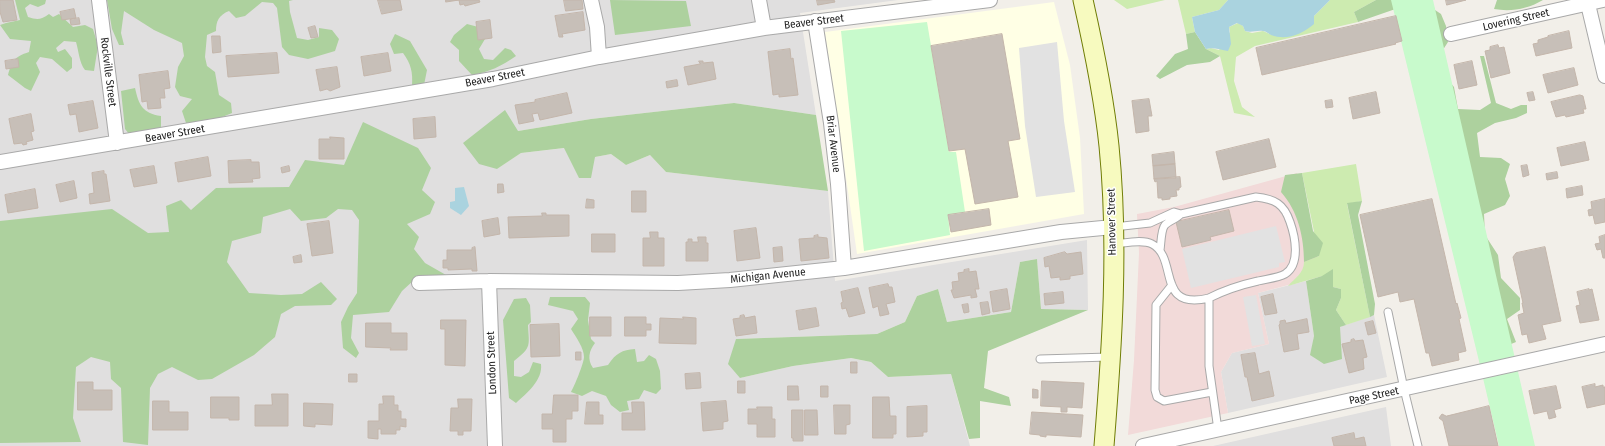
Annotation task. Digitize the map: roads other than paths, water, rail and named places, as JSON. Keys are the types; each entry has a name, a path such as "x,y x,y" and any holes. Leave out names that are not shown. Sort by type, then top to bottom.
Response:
{"main road":[{"name":"Hanover Street","path":"1083,0 1102,93 1109,146 1113,235 1111,357 1104,446"}],"street":[{"name":"Rockville Street","path":"99,0 117,143"},
{"path":"591,0 597,27 599,58"},
{"path":"758,0 764,28"},
{"name":"Beaver Street","path":"0,162 486,80 764,28 901,6 990,0"},
{"name":"Lovering Street","path":"1451,34 1588,2 1603,0"},
{"path":"1588,2 1605,76"},
{"name":"Briar Avenue","path":"815,21 833,138 844,268"},
{"name":"Michigan Avenue","path":"419,283 490,281 678,283 730,280 844,268 1061,232 1113,235"},
{"name":"London Street","path":"490,281 495,446"},
{"name":"Page Street","path":"1143,446 1605,344"}],"lane":[{"path":"1113,235 1150,223 1174,212 1181,214 1248,198 1265,198 1282,205 1288,214 1296,241 1295,254 1291,266 1285,273 1240,285 1199,301 1183,298 1172,286 1160,250 1163,237 1162,230 1165,225 1175,220 1181,214"},
{"path":"1113,235 1152,244 1160,250"},
{"path":"1172,286 1156,305 1154,390 1157,397 1164,401 1212,392"},
{"path":"1209,298 1210,366 1212,392 1218,430"},
{"path":"1388,312 1404,389 1418,446"},
{"path":"1040,359 1111,357"}],"water":[{"path":"1228,0 1330,0 1314,16 1314,24 1294,36 1277,37 1264,31 1245,31 1243,26 1237,23 1229,27 1231,44 1228,51 1214,48 1206,49 1195,32 1192,17 1219,10"},
{"path":"464,187 469,206 461,215 450,208 450,202 455,201 455,188"}]}
